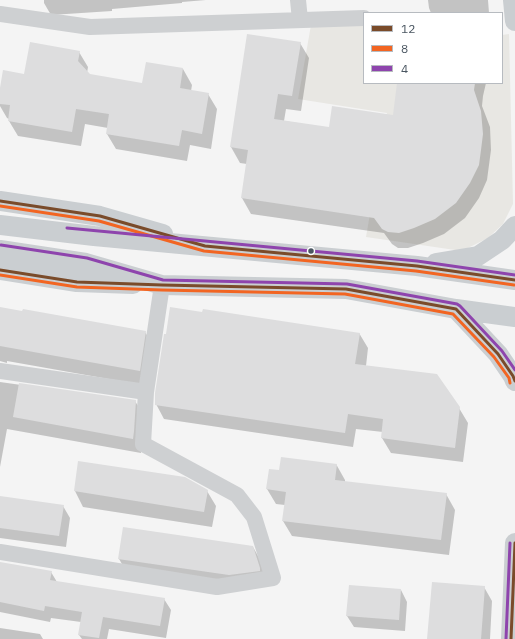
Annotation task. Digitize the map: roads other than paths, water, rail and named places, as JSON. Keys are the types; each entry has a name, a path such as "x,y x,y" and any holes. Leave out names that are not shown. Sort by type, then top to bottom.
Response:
{"main road":[{"path":"513,0 515,21"},
{"path":"0,201 100,216 205,246"},
{"path":"0,225 94,236 417,266 515,280"},
{"path":"417,266 478,256 502,240 515,226"},
{"path":"0,250 86,263 162,285"},
{"path":"0,270 77,282 346,289 456,309 515,317"},
{"path":"456,309 498,354 515,381"},
{"path":"510,639 515,543"}],"street":[{"path":"298,0 300,20"},
{"path":"0,14 90,27 363,18"},
{"path":"503,18 515,21"},
{"path":"0,552 217,587 273,578 254,517 237,495 143,444 146,392 162,285"},
{"path":"0,371 146,392"}]}
